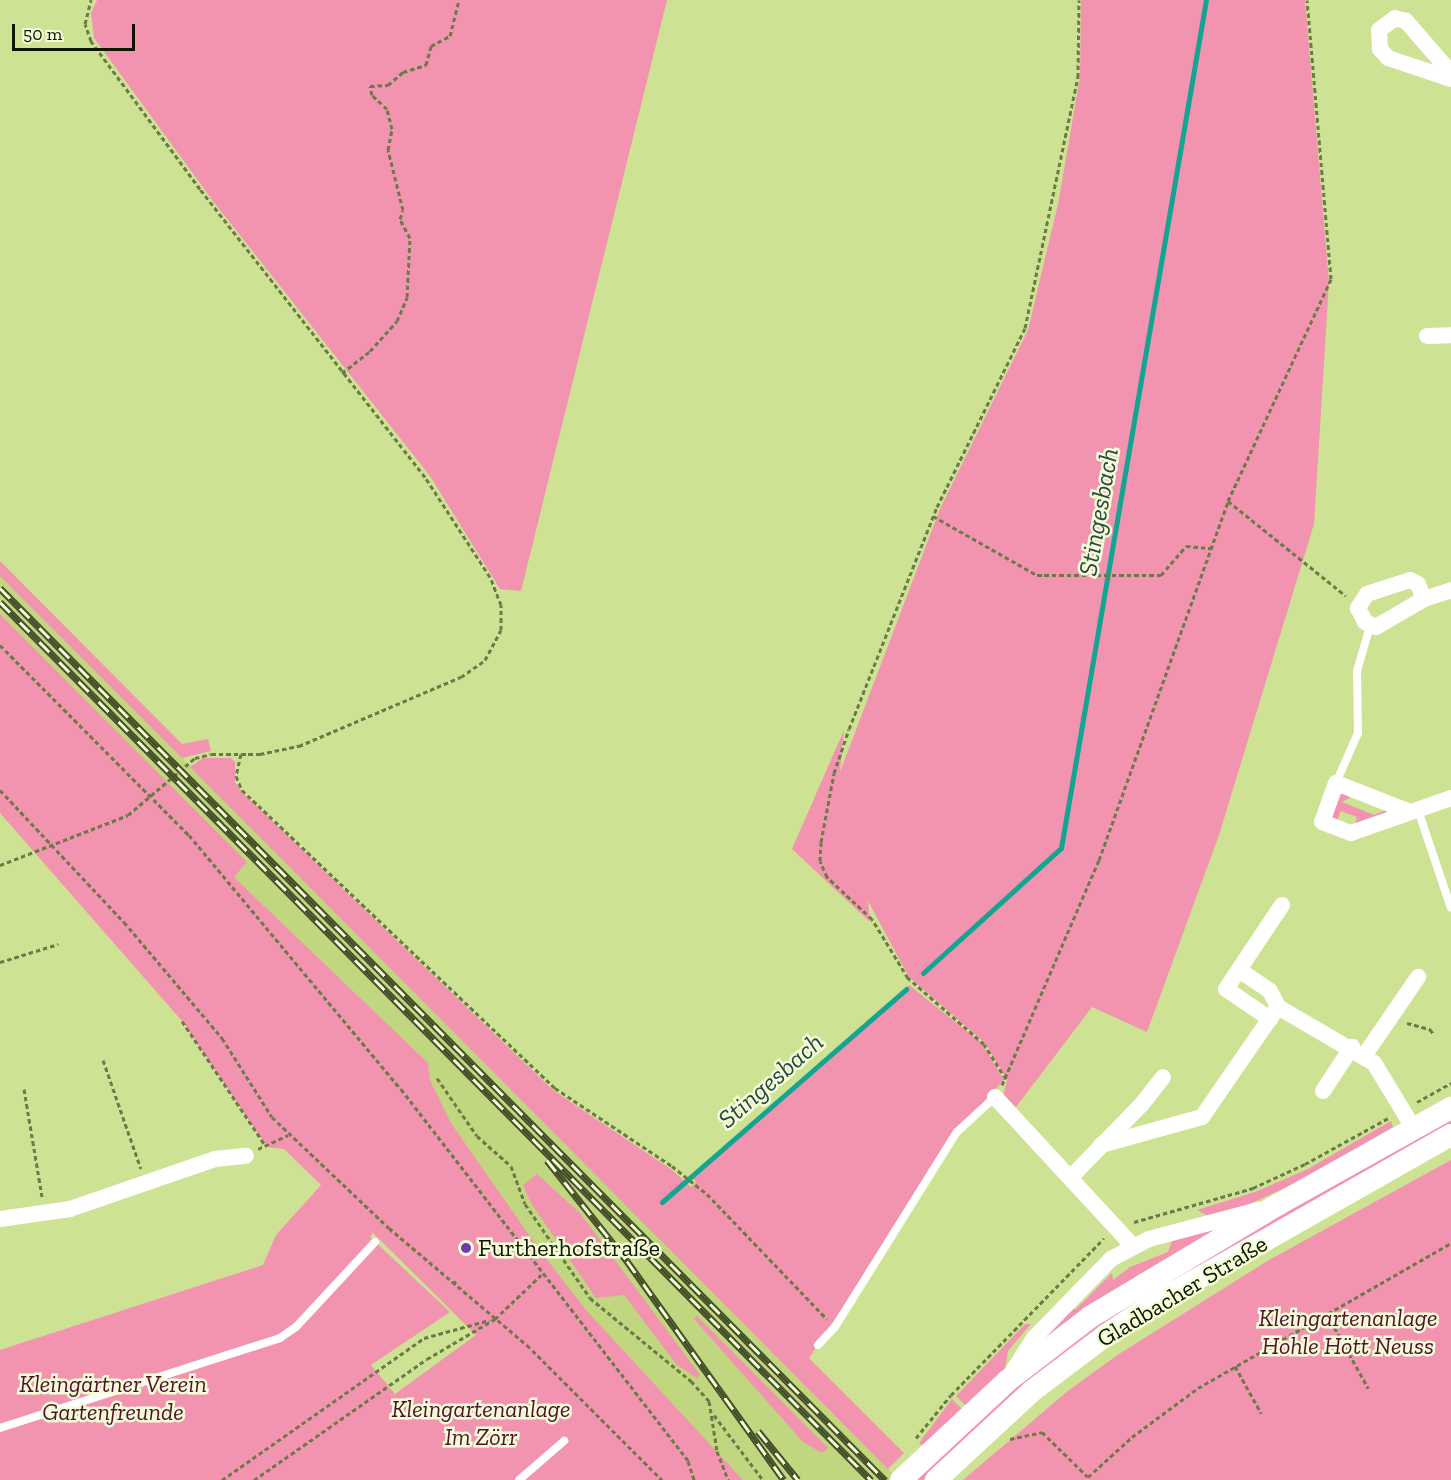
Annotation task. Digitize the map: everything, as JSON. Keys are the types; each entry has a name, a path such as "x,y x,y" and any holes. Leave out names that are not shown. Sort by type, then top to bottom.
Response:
{"main road":[{"name":"Gladbacher Straße","path":"901,1480 1007,1381 1139,1285 1451,1108"},
{"name":"Gladbacher Straße","path":"936,1480 1032,1391 1106,1335 1155,1303 1451,1135"}],"street":[{"path":"1451,73 1406,21 1395,18 1379,30 1380,49 1388,58 1451,79"},
{"path":"1427,336 1451,335"},
{"path":"1424,599 1418,584 1410,580 1366,594 1358,608 1370,626 1383,625 1424,599 1451,590"},
{"path":"1414,811 1336,783 1322,822 1352,833 1451,798"},
{"path":"1282,904 1226,989 1358,1052 1374,1063 1414,1129"},
{"path":"1101,1145 1202,1116 1274,1013 1270,991 1239,970"},
{"path":"1323,1090 1393,1013 1418,977"},
{"path":"1071,1177 1142,1104 1163,1077"},
{"path":"995,1097 1121,1229 1132,1245"},
{"path":"0,1219 45,1214 215,1159 246,1156"},
{"name":"Gladbacher Straße","path":"1007,1381 1034,1338 1111,1259 1132,1245 1279,1204"}],"lane":[{"path":"1336,783 1358,733 1357,671 1370,626"},
{"path":"1414,811 1451,908"},
{"path":"818,1345 835,1327 957,1132 995,1097"},
{"path":"0,1428 280,1338 296,1327 375,1242"},
{"path":"519,1480 564,1441"}],"path":[{"path":"0,865 128,815 195,758 211,754 242,754 299,746 461,677 486,660 501,630 501,605 490,577 425,477 342,373 91,41 85,24 91,0"},
{"path":"342,373 370,351 397,321 407,297 410,238 400,219 403,210 388,150 392,129 387,110 372,95 370,86 388,85 403,72 426,65 431,46 450,36 459,0"},
{"path":"1006,1079 984,1044 908,978 872,919 828,877 820,861 821,842 834,773 849,729 933,516 1025,328 1078,78 1079,0"},
{"path":"995,1097 1006,1079 1099,860 1228,501 1331,279 1307,0"},
{"path":"1228,501 1358,608"},
{"path":"933,516 1037,575 1161,575 1186,546 1212,548"},
{"path":"0,645 189,835 401,1089 541,1275 688,1461 694,1480"},
{"path":"242,754 236,776 242,790 520,1055 574,1103 694,1183 835,1327"},
{"path":"0,790 52,845 215,1030 272,1117 288,1134 453,1284 527,1345 662,1480"},
{"path":"0,962 58,944"},
{"path":"1393,1013 1413,1027 1430,1029 1434,1035"},
{"path":"182,1021 266,1145"},
{"path":"103,1060 145,1183"},
{"path":"437,1078 477,1136 511,1166 525,1204 590,1298 691,1381 709,1401 713,1413 717,1451 728,1480"},
{"path":"915,1441 936,1412 1103,1238 1121,1229 1253,1188 1305,1164 1451,1083"},
{"path":"24,1089 45,1214"},
{"path":"246,1156 288,1134"},
{"path":"1006,1439 1042,1432 1088,1476 1162,1413 1235,1366 1451,1243"},
{"path":"254,1480 427,1359 495,1319 541,1275"},
{"path":"453,1284 458,1279"},
{"path":"1327,1314 1368,1388"},
{"path":"222,1480 424,1338 495,1319"},
{"path":"1235,1366 1261,1413"},
{"path":"713,1413 763,1480"}],"shaded area":[{"path":"0,576 899,1480 743,1480 586,1310 539,1249 451,1123 430,1080 428,1063 233,876 247,862 0,614"}],"green space":[{"path":"97,0 667,0 521,591 500,589 430,476 213,201 94,38 91,13"},
{"path":"1081,0 1305,0 1329,282 1314,524 1219,835 1147,1032 1092,1007 1013,1111 1002,1100 1007,1080 985,1043 909,977 868,901 870,922 792,849 844,730 840,772 940,509 1028,330 1058,204 1080,77"},
{"path":"0,561 182,744 208,739 211,751 182,758 0,576"},
{"path":"0,614 247,862 234,877 428,1063 430,1080 451,1123 539,1249 586,1310 743,1480 0,1480 0,1350 263,1265 276,1235 321,1185 284,1149 267,1147 182,1021 0,813","holes":["373,1233 476,1335 395,1394 371,1365 450,1312 370,1237"]},
{"path":"203,758 231,758 235,762 235,782 242,792 553,1090 672,1170 691,1187 696,1182 693,1178 909,985 983,1044 1004,1080 966,1121 809,1358 904,1453 888,1469 190,767"},
{"path":"1341,794 1354,795 1342,802 1374,815 1388,809 1391,811 1354,827 1357,817 1341,811 1337,821 1332,817"},
{"path":"1451,1115 1451,1128 980,1425 923,1480 914,1480 1024,1377 1105,1317"},
{"path":"1391,1121 1393,1127 1308,1177 1252,1203 1212,1218 1197,1210 1255,1192 1306,1170"},
{"name":"Kleingartenanlage Hohle Hött Neuss","path":"1451,1160 1451,1480 963,1480 1069,1390 1119,1354 1269,1260"},
{"path":"537,1174 580,1213 700,1375 697,1378 677,1365 624,1295 596,1298 531,1203 523,1185"},
{"path":"1226,1224 1138,1275 1038,1343 1067,1310 1076,1309 1112,1273 1113,1280 1130,1267 1168,1252 1173,1238"},
{"path":"697,1316 828,1448 822,1453 803,1442 694,1319"},
{"path":"1025,1324 1031,1324 1008,1351 1005,1369 966,1406 956,1396"},
{"path":"952,1399 962,1409 923,1446 919,1443"}],"waterway":[{"name":"Stingesbach","path":"923,973 1061,848 1206,0"},
{"name":"Stingesbach","path":"662,1202 906,989"}],"railway":[{"path":"0,588 885,1480"},
{"path":"0,602 871,1480"},
{"path":"547,1160 627,1261 784,1480"},
{"path":"758,1431 798,1480"}],"place":[{"name":"Furtherhofstraße","path":"466,1248"}],"park label":[{"name":"Kleingärtner Verein Gartenfreunde","path":"113,1398"},
{"name":"Kleingartenanlage Im Zörr","path":"481,1423"}]}
